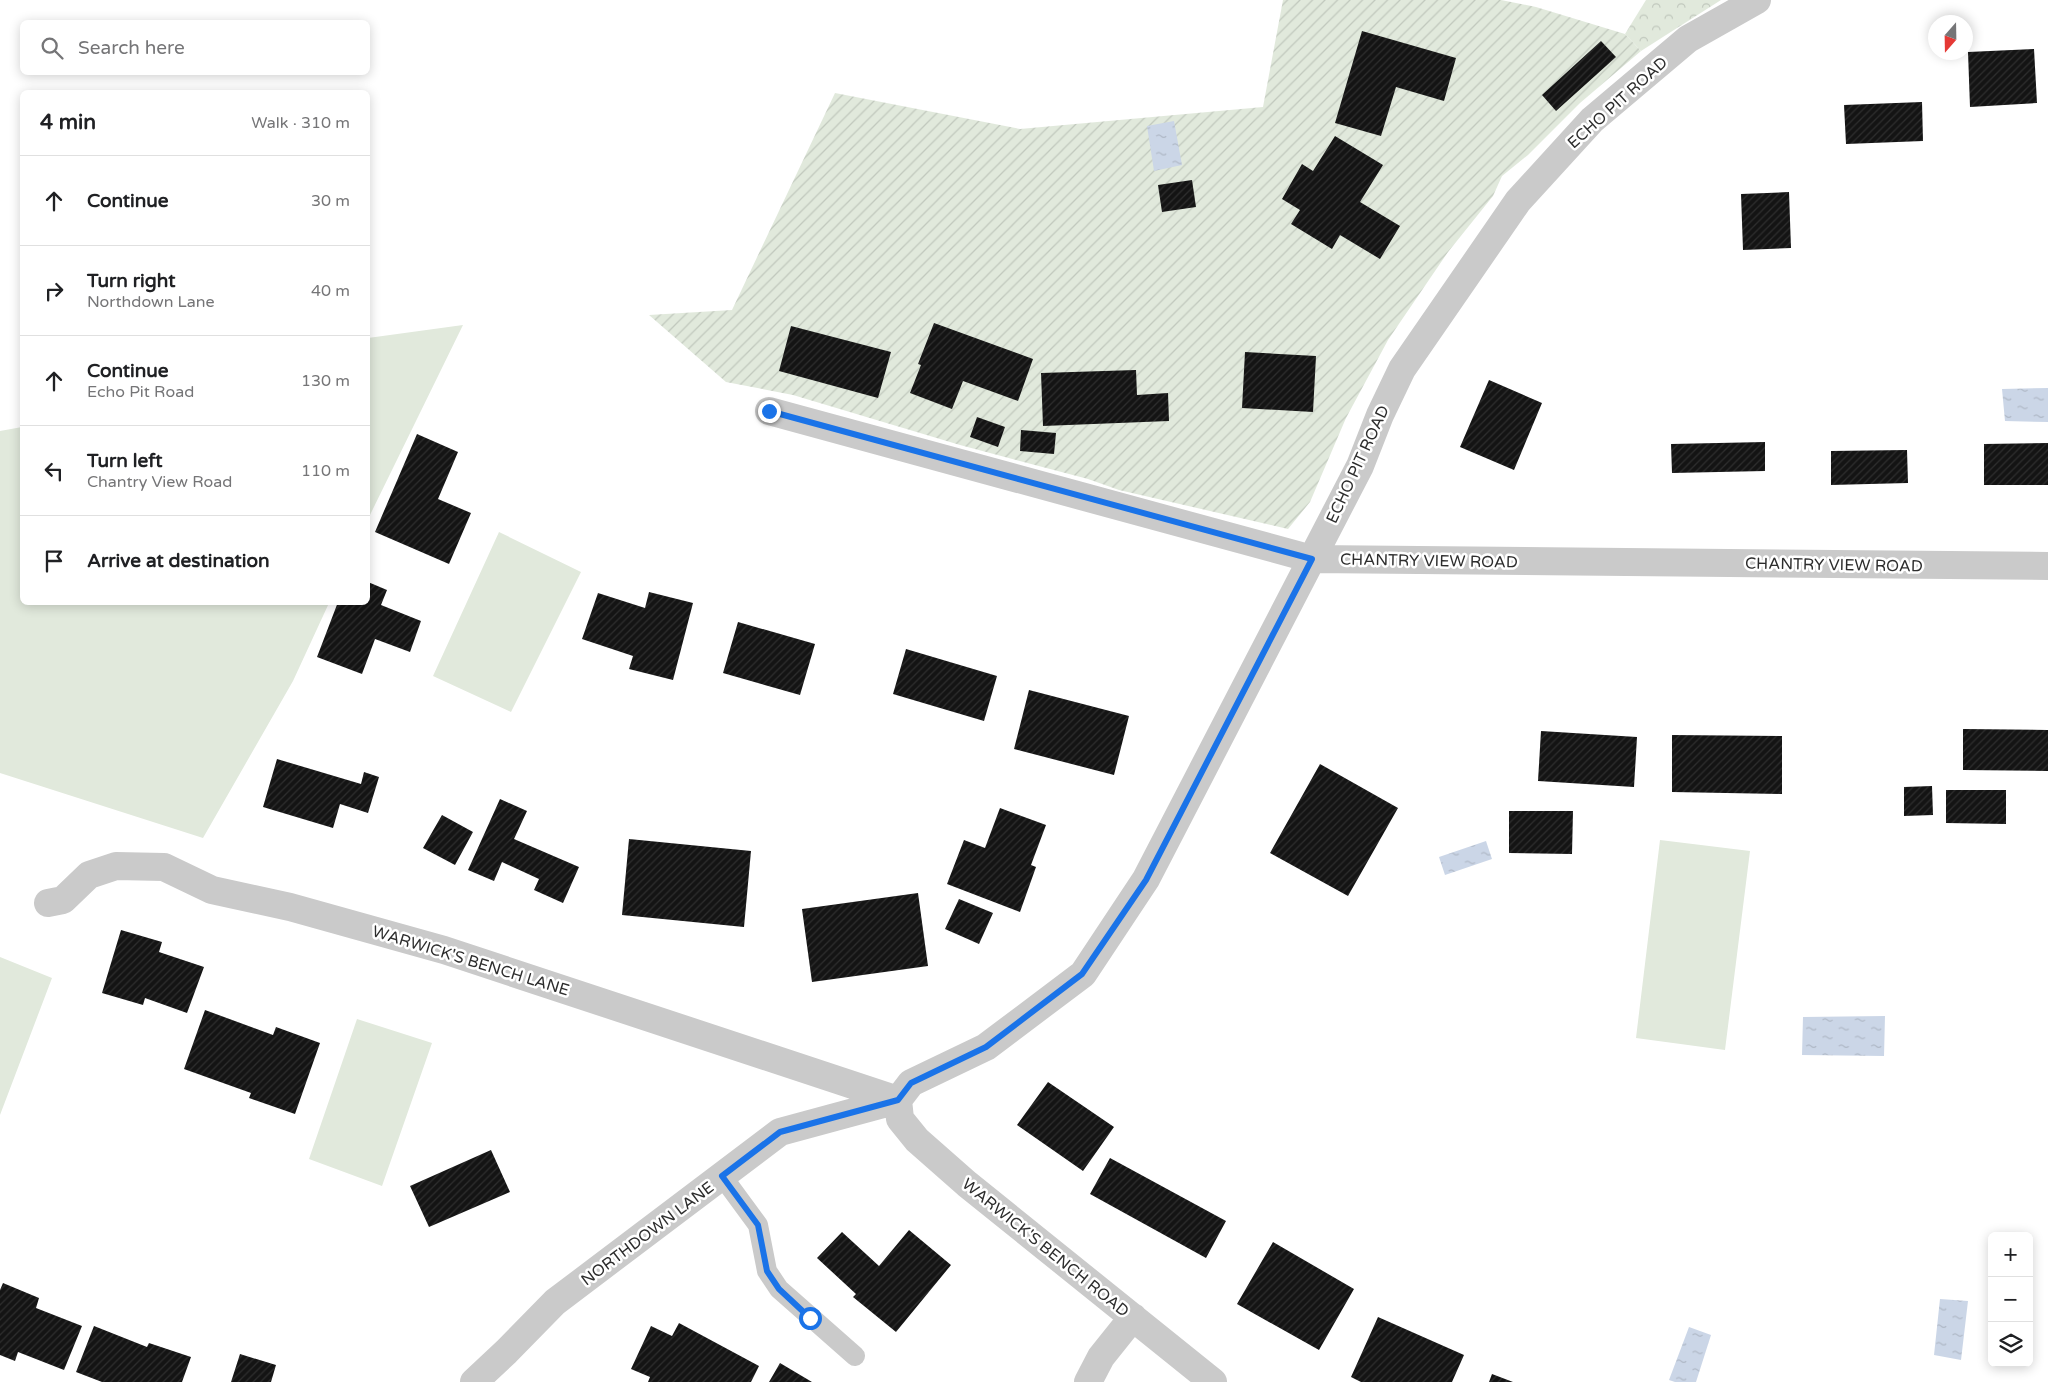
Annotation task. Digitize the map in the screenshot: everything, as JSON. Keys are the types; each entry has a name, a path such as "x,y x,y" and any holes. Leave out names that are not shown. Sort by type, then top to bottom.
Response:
{"street":[{"name":"ECHO PIT ROAD","path":"898,1100 911,1083 986,1047 1082,974 1146,880 1360,466 1380,416 1402,369 1518,201 1592,120 1688,39 1757,0"},
{"name":"CHANTRY VIEW ROAD","path":"769,411 1312,559 2048,566"},
{"name":"WARWICK'S BENCH LANE","path":"48,903 63,900 89,874 116,866 164,867 212,890 290,907 435,947 898,1100"},
{"name":"NORTHDOWN LANE","path":"474,1382 555,1302 780,1132 898,1100"},
{"name":"WARWICK'S BENCH ROAD","path":"898,1100 900,1119 917,1140 967,1184 1213,1382"},
{"path":"1088,1382 1101,1357 1133,1317"}],"lane":[{"path":"722,1176 758,1225 767,1271 779,1289 855,1356"}],"green space":[{"path":"1283,0 1501,0 1536,7 1625,34 1641,51 1580,103 1528,155 1502,176 1493,196 1448,252 1388,340 1346,418 1310,502 1288,529 1119,490 1088,479 960,445 793,395 726,382 649,315 732,310 835,93 1020,129 1263,107"},
{"path":"1646,0 1721,0 1641,51 1625,34"},
{"path":"463,325 370,515 370,338"},
{"path":"20,427 20,605 328,605 293,681 203,838 0,773 0,431"},
{"path":"499,532 581,572 511,712 433,676"},
{"path":"1660,840 1750,851 1725,1050 1636,1038"},
{"path":"0,957 52,978 0,1115"},
{"path":"357,1019 432,1043 382,1186 309,1159"}],"water":[{"path":"1174,121 1182,165 1154,171 1147,126"},
{"path":"2048,388 2048,422 2005,421 2002,389"},
{"path":"1486,841 1492,859 1445,875 1439,857"},
{"path":"1885,1016 1884,1056 1802,1055 1803,1017"},
{"path":"1940,1299 1968,1301 1961,1360 1934,1355"},
{"path":"1689,1327 1711,1335 1696,1382 1675,1382 1669,1380"}],"building":[{"path":"1362,31 1456,58 1444,101 1396,87 1381,136 1335,123"},
{"path":"1601,41 1616,57 1556,111 1542,95"},
{"path":"2034,49 2037,103 1970,107 1968,60 1973,60 1973,52"},
{"path":"1922,102 1923,141 1846,144 1844,105"},
{"path":"1335,136 1383,165 1360,202 1400,226 1380,259 1340,235 1332,249 1291,224 1300,210 1282,199 1302,164 1313,171"},
{"path":"1192,180 1196,207 1162,212 1158,185"},
{"path":"1789,192 1791,248 1743,250 1741,194"},
{"path":"934,323 1033,359 1018,401 963,381 952,409 910,393 921,365 918,364"},
{"path":"791,326 891,352 878,398 779,371"},
{"path":"1245,352 1316,356 1313,412 1242,408"},
{"path":"1136,370 1137,395 1168,393 1169,421 1043,426 1041,373"},
{"path":"1489,380 1542,403 1514,470 1460,447"},
{"path":"977,417 1005,427 998,447 970,437"},
{"path":"1021,430 1056,433 1054,454 1020,451"},
{"path":"417,434 458,452 438,499 471,513 449,564 375,532"},
{"path":"1765,442 1765,471 1672,473 1671,444"},
{"path":"2048,443 2048,485 1984,485 1984,444"},
{"path":"1907,450 1908,483 1831,485 1831,451"},
{"path":"370,583 387,590 381,605 421,621 410,652 375,639 362,674 317,657 337,605 370,605"},
{"path":"649,592 693,603 673,680 629,669 633,656 582,639 598,593 645,608"},
{"path":"738,622 815,644 800,695 723,673"},
{"path":"906,649 997,676 984,721 893,694"},
{"path":"1029,690 1129,716 1114,775 1014,749"},
{"path":"1963,729 2048,730 2048,771 1963,770"},
{"path":"1541,731 1637,737 1634,787 1538,781"},
{"path":"1672,735 1782,736 1782,794 1672,792"},
{"path":"277,759 361,784 364,772 379,777 368,813 340,804 333,828 263,807"},
{"path":"1320,764 1398,808 1348,896 1270,853"},
{"path":"1932,786 1933,815 1904,816 1904,787"},
{"path":"1946,790 2006,790 2006,824 1946,823"},
{"path":"500,799 527,811 514,839 579,867 563,903 534,890 539,879 502,862 494,881 468,870"},
{"path":"1000,808 1046,825 1031,865 1036,867 1020,912 947,884 964,840 985,848"},
{"path":"1509,811 1573,811 1572,854 1509,853"},
{"path":"442,815 473,832 455,865 423,848"},
{"path":"629,839 751,851 744,927 622,915"},
{"path":"918,893 928,966 812,982 802,909"},
{"path":"959,899 993,913 979,944 945,929"},
{"path":"121,930 162,942 159,952 204,967 187,1013 145,998 143,1005 102,993"},
{"path":"205,1010 273,1035 276,1027 320,1043 295,1114 249,1098 251,1093 184,1069"},
{"path":"1048,1082 1114,1127 1083,1171 1017,1125"},
{"path":"491,1150 510,1192 429,1227 410,1186"},
{"path":"1110,1158 1226,1221 1206,1258 1090,1194"},
{"path":"909,1230 951,1265 896,1332 853,1297 856,1294 817,1258 842,1232 879,1266"},
{"path":"1273,1242 1354,1289 1319,1350 1237,1304"},
{"path":"3,1283 39,1298 36,1308 82,1326 64,1370 18,1352 15,1361 0,1355 0,1290"},
{"path":"1378,1317 1464,1355 1452,1382 1361,1382 1351,1377"},
{"path":"679,1323 759,1366 751,1382 648,1382 650,1377 631,1369 651,1326 672,1336"},
{"path":"94,1326 147,1347 149,1343 191,1357 182,1382 102,1382 76,1372"},
{"path":"240,1354 276,1365 271,1382 231,1382"},
{"path":"780,1363 812,1382 769,1382"},
{"path":"1492,1374 1513,1382 1489,1382"}],"route":[{"path":"769,411 1312,559 1146,880 1082,974 986,1047 911,1083 898,1100 780,1132 722,1176 754,1217 758,1225 767,1271 779,1289 810,1318"}]}
